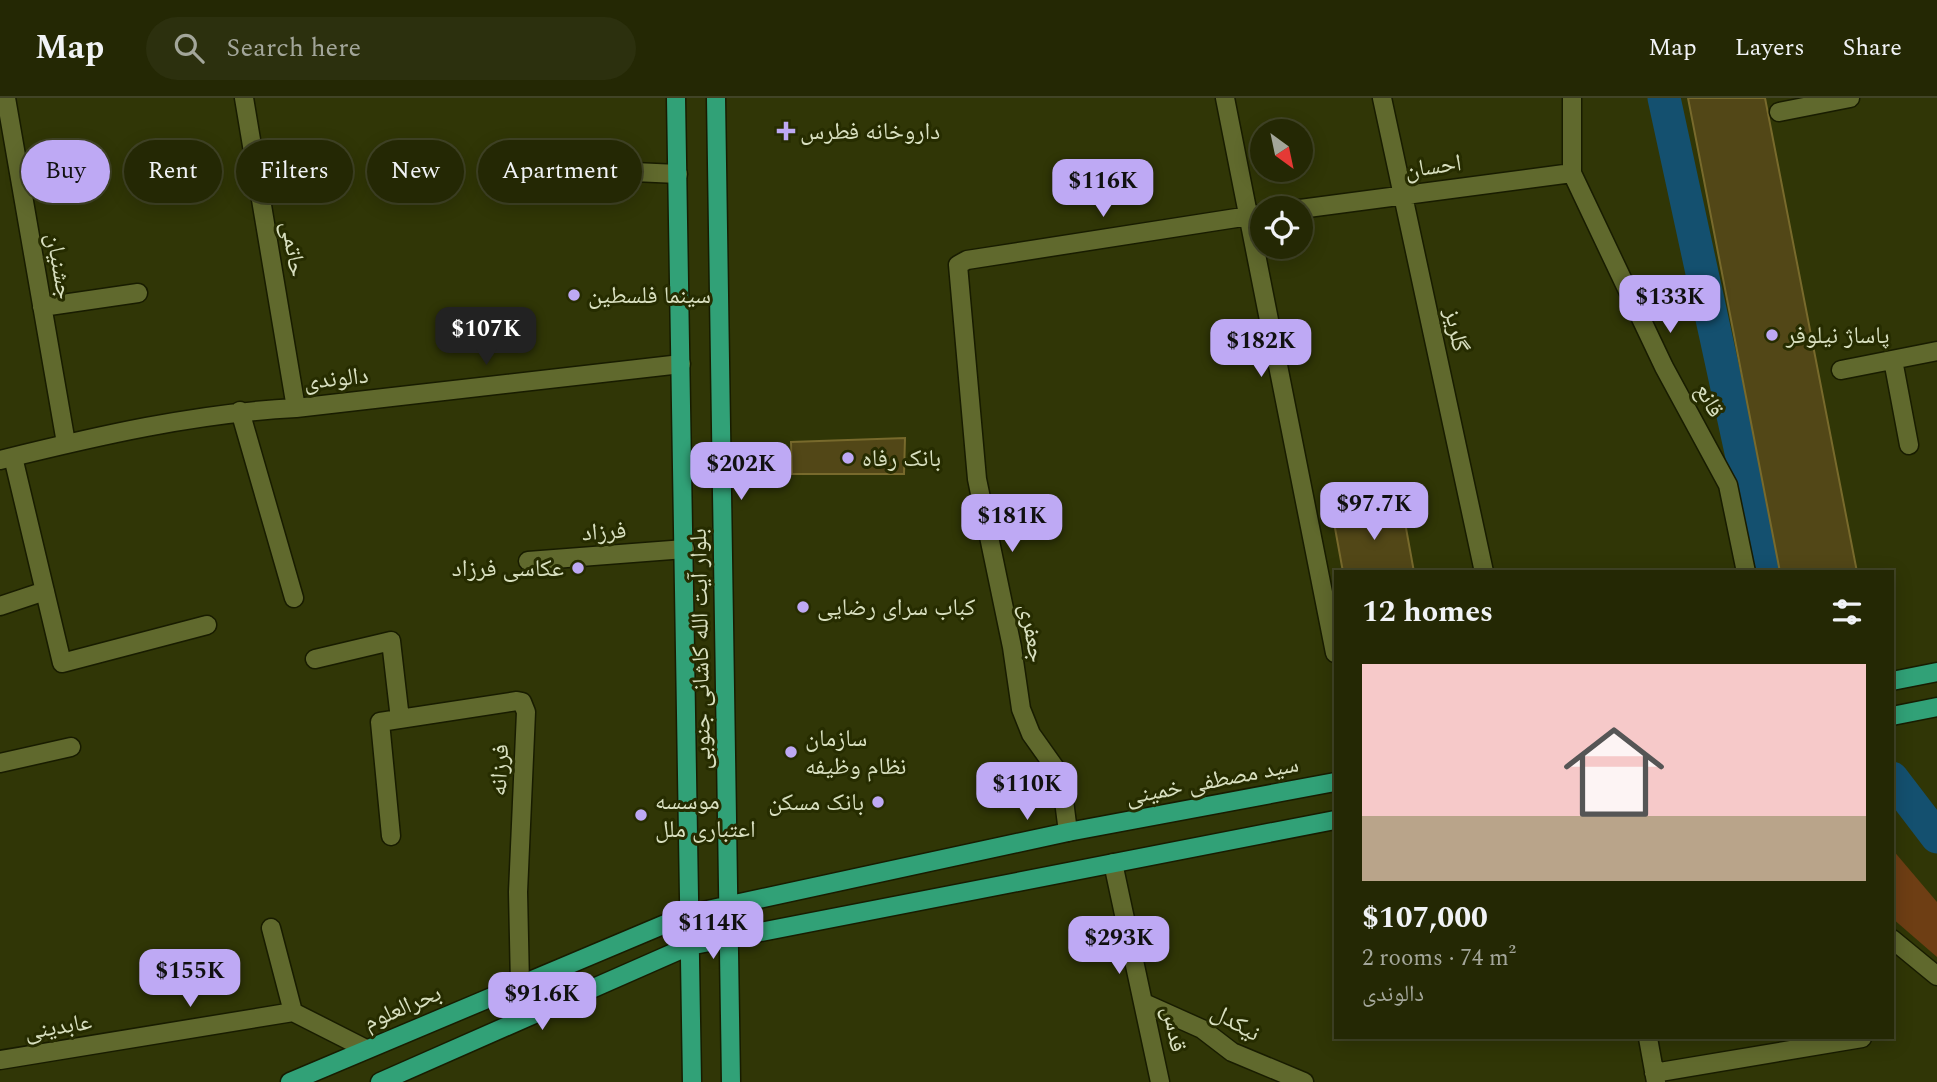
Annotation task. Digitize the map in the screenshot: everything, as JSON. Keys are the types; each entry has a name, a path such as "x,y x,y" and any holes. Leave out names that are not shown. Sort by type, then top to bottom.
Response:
{"main road":[{"name":"بلوار آیت الله کاشانی جنوبی","path":"677,98 692,1082"},
{"name":"بلوار آیت الله کاشانی جنوبی","path":"716,98 731,1082"},
{"path":"1894,681 1937,672"},
{"path":"1894,716 1937,707"},
{"name":"سید مصطفی خمینی","path":"689,914 1068,832 1334,782"},
{"path":"380,1082 689,946 1334,820"},
{"name":"بحرالعلوم","path":"290,1082 689,914"}],"street":[{"name":"جشنیان","path":"6,98 66,443"},
{"name":"حاتمی","path":"244,98 296,408"},
{"path":"1225,98 1250,196"},
{"name":"گلریز","path":"1381,98 1484,570"},
{"name":"قانع","path":"1572,98 1572,173 1664,367 1728,485 1746,570"},
{"path":"1779,112 1850,98"},
{"path":"642,172 678,174"},
{"name":"احسان","path":"1313,207 1572,173"},
{"name":"جعفری","path":"1068,832 1058,772 1031,734 1021,709 1013,647 976,479 958,265 967,260 1250,216"},
{"path":"1263,259 1334,648"},
{"path":"42,307 138,293"},
{"path":"1841,370 1937,351"},
{"path":"1893,360 1909,445"},
{"name":"دالوندی","path":"7,459 66,443 240,411 296,408 681,364"},
{"path":"240,411 294,598"},
{"path":"7,459 45,591 62,663 207,625"},
{"name":"فرزاد","path":"528,561 685,549"},
{"path":"0,606 45,591"},
{"path":"315,659 391,641 400,719"},
{"name":"فرزانه","path":"391,836 380,722 522,702 526,708 518,892 520,985"},
{"path":"0,763 71,747"},
{"name":"قدس","path":"1114,863 1160,1082"},
{"path":"271,928 293,1012 366,1049"},
{"path":"1894,941 1937,976"},
{"name":"نیکدل","path":"1144,1003 1202,1029 1232,1052 1304,1082"},
{"name":"عابدینی","path":"0,1060 293,1012"},
{"path":"1648,1039 1655,1077 1857,1039"}],"shaded area":[{"path":"1894,851 1937,902 1937,957 1894,920"}],"building":[{"name":"پاساژ نیلوفر","path":"1688,98 1765,98 1857,570 1780,570"},
{"name":"بانک رفاه","path":"905,438 904,474 792,474 791,442"},
{"path":"1402,506 1414,570 1343,570 1333,517"}],"waterway":[{"path":"1664,98 1767,570"},
{"path":"1894,781 1937,837"}],"place":[{"name":"داروخانه فطرس","path":"786,131"},
{"name":"سینما فلسطین","path":"574,295"},
{"name":"پاساژ نیلوفر","path":"1772,335"},
{"name":"بانک رفاه","path":"848,458"},
{"name":"عکاسی فرزاد","path":"578,568"},
{"name":"کباب سرای رضایی","path":"803,607"},
{"name":"سازمان نظام وظیفه","path":"791,752"},
{"name":"بانک مسکن","path":"878,802"},
{"name":"موسسه اعتباری ملل","path":"641,815"}]}
